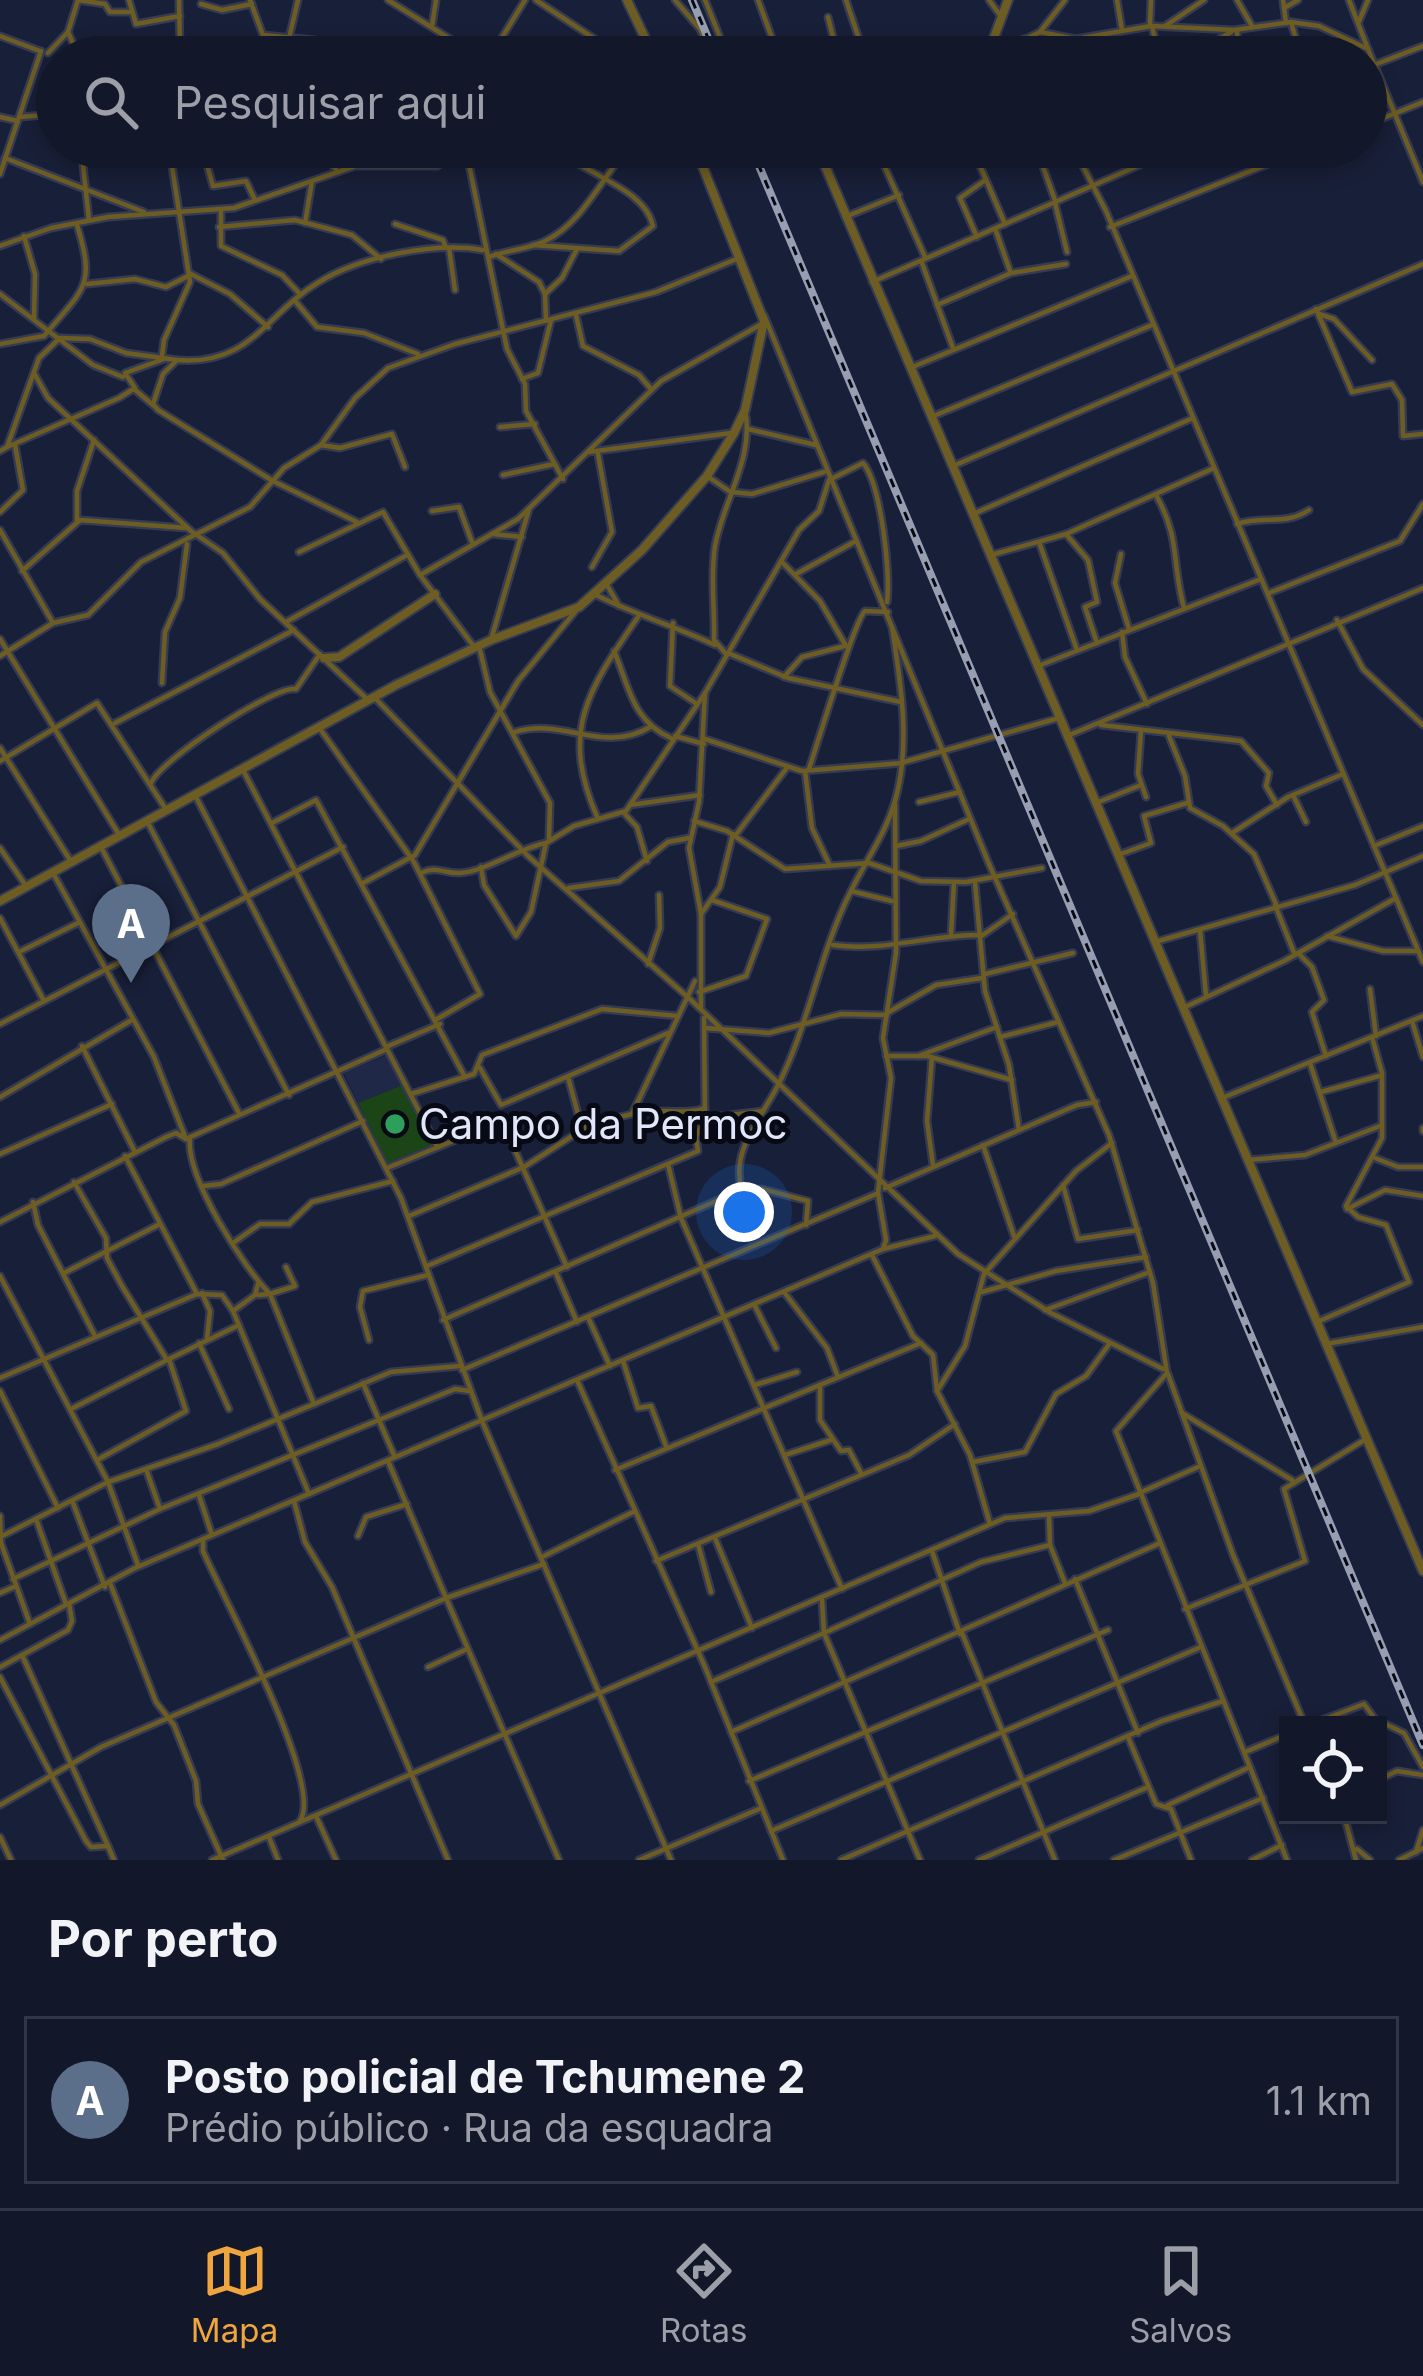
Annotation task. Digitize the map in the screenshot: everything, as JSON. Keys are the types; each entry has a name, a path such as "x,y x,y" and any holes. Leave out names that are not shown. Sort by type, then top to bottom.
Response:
{"street":[{"path":"63,36 78,0 105,4 110,12 130,12"},
{"path":"129,0 138,25 179,16"},
{"path":"179,0 180,36"},
{"path":"290,34 298,0"},
{"path":"388,0 446,36"},
{"path":"432,26 436,0"},
{"path":"503,36 525,0"},
{"path":"536,0 590,36"},
{"path":"627,0 644,36"},
{"path":"675,0 703,36"},
{"path":"705,0 720,36"},
{"path":"758,0 770,36"},
{"path":"846,0 859,36"},
{"path":"989,0 1003,18"},
{"path":"999,36 1008,0"},
{"path":"1030,36 1040,32 1065,0"},
{"path":"1117,0 1122,30"},
{"path":"1151,0 1154,36"},
{"path":"1237,0 1253,28"},
{"path":"1293,36 1284,4 1298,0"},
{"path":"1349,0 1364,36"},
{"path":"1359,21 1368,0"},
{"path":"1165,26 1201,1"},
{"path":"201,4 222,10 251,2 264,36"},
{"path":"828,17 833,36"},
{"path":"1091,36 1151,26 1236,30 1288,22 1319,26 1339,36"},
{"path":"1226,36 1236,30"},
{"path":"1236,30 1236,36"},
{"path":"68,32 70,36"},
{"path":"1040,32 1061,36"},
{"path":"0,36 36,49"},
{"path":"273,36 304,36"},
{"path":"1387,60 1423,46"},
{"path":"0,174 36,76"},
{"path":"1387,99 1423,182"},
{"path":"1387,117 1423,102"},
{"path":"0,117 36,117"},
{"path":"5,158 135,205 146,215"},
{"path":"83,168 89,220"},
{"path":"154,406 190,274 172,168"},
{"path":"208,168 213,186 246,181 256,203"},
{"path":"0,246 89,220 207,210 220,213 337,170 387,168"},
{"path":"474,168 483,250"},
{"path":"533,245 618,251 653,226 649,212 587,168"},
{"path":"493,255 560,232 615,168"},
{"path":"703,168 764,318 784,352 829,480 887,610 994,877 1112,1143 1150,1272 1178,1408 1198,1467 1303,1716"},
{"path":"825,168 1422,1566"},
{"path":"886,168 953,348"},
{"path":"981,168 1006,226"},
{"path":"1043,168 1066,252"},
{"path":"1082,168 1133,275 1423,960"},
{"path":"872,282 1133,168"},
{"path":"1111,226 1258,168"},
{"path":"977,237 960,198 984,176"},
{"path":"305,224 312,181"},
{"path":"845,217 899,195"},
{"path":"220,213 221,246 282,274 302,296"},
{"path":"219,227 284,219 352,235 383,260"},
{"path":"0,344 35,340 87,284 90,267 76,223"},
{"path":"395,224 443,240 455,290"},
{"path":"996,231 1011,273"},
{"path":"24,236 35,274 34,319"},
{"path":"60,338 169,359 218,358 268,327 327,278 383,260 447,248 483,250 538,282 545,294 549,321 538,373 522,379"},
{"path":"545,294 562,278 577,249"},
{"path":"493,255 504,330 522,379 526,410 563,479"},
{"path":"0,656 53,623 88,615 141,562 250,507 289,464 321,445 388,368 504,330 670,287 739,258"},
{"path":"937,305 1011,273 1066,264"},
{"path":"953,466 1423,264"},
{"path":"87,284 135,279 166,287 190,274"},
{"path":"190,274 230,294 268,327"},
{"path":"910,368 1133,275"},
{"path":"0,294 93,365 125,378 154,406 273,481 357,522"},
{"path":"296,302 317,327 373,335 420,355"},
{"path":"548,305 567,317"},
{"path":"1317,312 1334,319 1372,360"},
{"path":"1317,312 1352,392 1392,384 1402,400 1403,436 1423,434"},
{"path":"576,315 583,346 639,375 651,388"},
{"path":"420,575 529,509 651,388 764,318"},
{"path":"0,901 318,726 491,640 579,607 596,595 707,476 734,433 745,410 764,318"},
{"path":"931,417 1154,324"},
{"path":"3,449 39,358 60,338"},
{"path":"125,378 128,370 169,359"},
{"path":"34,373 41,392 190,535 223,553 318,655 371,699 521,848 938,1235 984,1274 1167,1372"},
{"path":"3,449 134,388"},
{"path":"715,645 713,562 748,429 745,410"},
{"path":"973,514 1193,418"},
{"path":"500,427 535,424"},
{"path":"748,429 816,445"},
{"path":"589,452 734,433"},
{"path":"321,445 340,448 391,434 405,467"},
{"path":"22,571 77,520 77,490 94,440"},
{"path":"592,567 612,532 597,444"},
{"path":"0,512 23,490 15,445"},
{"path":"503,475 554,464"},
{"path":"419,874 433,868 460,873 481,867 521,848 624,813 698,705 799,530 820,511 829,480 863,464 869,468 890,581 887,610"},
{"path":"991,555 1066,534 1216,468"},
{"path":"707,476 732,492 752,494 826,471"},
{"path":"1156,494 1177,540 1174,568 1184,608"},
{"path":"1269,593 1400,542 1423,504"},
{"path":"432,511 459,507 472,542"},
{"path":"491,640 529,509"},
{"path":"1237,524 1255,518 1291,520 1309,511"},
{"path":"299,552 385,513 420,575 477,647 486,682 550,802 548,841 538,861 531,912 514,936 484,886 481,867"},
{"path":"77,520 190,535"},
{"path":"0,530 53,623"},
{"path":"492,534 522,537"},
{"path":"1066,534 1088,560 1097,602 1085,607 1097,643"},
{"path":"162,683 165,632 180,598 190,535"},
{"path":"796,574 855,542"},
{"path":"1039,542 1078,650"},
{"path":"1121,554 1115,583 1126,630 1125,657 1147,704"},
{"path":"114,724 408,555"},
{"path":"781,561 830,614 848,646"},
{"path":"1038,666 1263,578"},
{"path":"607,585 619,606"},
{"path":"1067,736 1423,588"},
{"path":"318,655 336,658 435,595"},
{"path":"596,595 638,616 673,622 728,654 784,677 902,703"},
{"path":"363,883 412,858 518,681 579,607"},
{"path":"830,866 812,828 806,771 838,690 859,615 887,610"},
{"path":"598,819 582,784 580,736 587,694 638,616"},
{"path":"1337,620 1363,669 1423,725"},
{"path":"673,622 670,686 698,705"},
{"path":"883,1249 886,1240 878,1179 891,1078 886,1056 887,1014 896,947 895,804 903,762 902,703 891,622"},
{"path":"0,639 121,837"},
{"path":"784,677 802,657 848,646"},
{"path":"614,651 634,706 650,727 806,771 903,762 1059,718"},
{"path":"151,784 155,773 197,741 278,689 296,689 318,655"},
{"path":"427,1266 698,1150 696,1137 705,1118 705,1028 698,992 701,914 689,838 700,795 705,693"},
{"path":"3,759 95,704 114,724 166,811"},
{"path":"515,732 545,724 580,736 619,741 650,727"},
{"path":"1097,724 1246,743 1269,773 1266,786 1277,805"},
{"path":"186,1141 386,1048 478,998 475,982 412,858 318,726"},
{"path":"1141,731 1141,785 1146,797"},
{"path":"1169,736 1185,776 1188,802 1201,818 1232,832 1254,854 1297,954 1312,968 1324,1000 1312,1015 1326,1056"},
{"path":"0,748 71,862"},
{"path":"242,767 437,1146"},
{"path":"701,914 712,899 734,835 787,768"},
{"path":"1232,832 1293,795 1344,774"},
{"path":"1096,803 1141,785"},
{"path":"919,802 962,791"},
{"path":"195,795 409,1216 482,1421 671,1860"},
{"path":"630,805 700,795"},
{"path":"1293,795 1306,822"},
{"path":"272,823 316,800 465,1077"},
{"path":"1118,855 1151,843 1144,816 1188,802"},
{"path":"742,1190 743,1148 778,1086 851,891 895,804"},
{"path":"624,813 638,827 647,861"},
{"path":"896,846 921,842 971,818"},
{"path":"148,821 289,1095"},
{"path":"694,821 734,835 778,866 869,862 921,881 954,882 1042,868"},
{"path":"1375,846 1423,826"},
{"path":"568,888 621,881 668,842 689,838"},
{"path":"101,847 239,1115"},
{"path":"0,1024 343,847"},
{"path":"0,848 26,886"},
{"path":"1155,942 1355,885 1423,856"},
{"path":"52,871 154,1057 203,1186 258,1284 270,1294 314,1404"},
{"path":"951,935 954,882"},
{"path":"975,882 983,976 1012,1080 1019,1130"},
{"path":"851,891 893,901"},
{"path":"648,964 660,928 659,895"},
{"path":"1183,1008 1297,954 1396,898"},
{"path":"698,992 746,976 766,919 712,899"},
{"path":"832,945 896,947 951,935 980,936 1013,914"},
{"path":"0,918 44,1001"},
{"path":"19,952 81,922"},
{"path":"1200,930 1207,998"},
{"path":"1327,936 1383,951 1418,951"},
{"path":"705,1028 760,1034 842,1014 887,1014 936,985 1073,953"},
{"path":"632,1114 698,974"},
{"path":"1347,1209 1375,1158 1383,1124 1382,1075 1370,989"},
{"path":"668,1033 498,1105 480,1068 482,1055 596,1010 678,1016"},
{"path":"1222,1098 1423,1016"},
{"path":"0,1097 132,1020"},
{"path":"1412,1021 1423,1058"},
{"path":"1000,1037 1058,1022"},
{"path":"917,1056 948,1040 997,1027"},
{"path":"82,1046 135,1152"},
{"path":"886,1056 932,1057 1012,1080"},
{"path":"932,1057 927,1121 933,1166"},
{"path":"1310,1063 1336,1145"},
{"path":"410,1094 426,1092 480,1068"},
{"path":"1321,1091 1382,1075"},
{"path":"568,1077 582,1129"},
{"path":"1077,1105 1089,1087"},
{"path":"418,1111 426,1092"},
{"path":"0,1154 110,1100"},
{"path":"2,1536 108,1482 402,1369 462,1371 933,1166 1077,1105 1096,1102"},
{"path":"409,1216 524,1168 582,1129 658,1107 686,1113 705,1108"},
{"path":"705,1118 763,1111"},
{"path":"387,1168 500,1120 566,1267"},
{"path":"203,1186 221,1184 363,1121"},
{"path":"1248,1160 1305,1155 1383,1124"},
{"path":"0,1222 176,1133 186,1141"},
{"path":"937,1390 965,1346 984,1274 1064,1185 1112,1143"},
{"path":"983,1145 1014,1237"},
{"path":"125,1156 158,1225 210,1311 203,1341 229,1409"},
{"path":"1375,1158 1398,1167 1423,1167"},
{"path":"668,1164 681,1218 842,1589"},
{"path":"233,1243 258,1225 289,1224 298,1210 317,1200 393,1181"},
{"path":"74,1182 106,1238 106,1247 186,1412 98,1460"},
{"path":"1064,1185 1078,1240 1138,1230"},
{"path":"443,1321 742,1190 762,1189 808,1201 806,1225"},
{"path":"1347,1209 1378,1191 1423,1196"},
{"path":"33,1202 38,1226 94,1334"},
{"path":"1317,1322 1409,1283 1386,1225 1347,1209"},
{"path":"64,1273 106,1247 158,1225"},
{"path":"0,1640 139,1566 783,1290 883,1249 938,1235"},
{"path":"872,1255 921,1343 934,1355 937,1390 973,1462 991,1525"},
{"path":"982,1292 1045,1274 1146,1257"},
{"path":"233,1311 255,1295 295,1286 286,1267"},
{"path":"1046,1310 1150,1272"},
{"path":"556,1273 577,1322"},
{"path":"0,1276 104,1472 139,1566"},
{"path":"369,1340 360,1307 365,1289 428,1276"},
{"path":"255,1295 258,1284"},
{"path":"783,1290 827,1348 838,1376"},
{"path":"0,1378 139,1315 200,1294 222,1294 310,1494"},
{"path":"754,1304 776,1348"},
{"path":"588,1317 610,1366"},
{"path":"71,1408 239,1325"},
{"path":"1326,1344 1423,1328"},
{"path":"615,1469 921,1343"},
{"path":"973,1462 1024,1452 1056,1394 1086,1376 1110,1343"},
{"path":"623,1361 638,1407 651,1406 666,1448"},
{"path":"455,1389 462,1371"},
{"path":"755,1385 797,1372"},
{"path":"1167,1372 1117,1427 1158,1544 1287,1860"},
{"path":"577,1381 711,1682 783,1860"},
{"path":"363,1383 407,1504 560,1860"},
{"path":"820,1384 818,1414 842,1452 849,1450 861,1473"},
{"path":"0,1593 50,1560 160,1509 455,1389 470,1390"},
{"path":"0,1391 58,1508"},
{"path":"1178,1408 1191,1422 1292,1480"},
{"path":"656,1561 927,1447 956,1424"},
{"path":"1185,1609 1305,1561 1283,1493 1292,1480 1366,1438"},
{"path":"785,1455 833,1440"},
{"path":"212,1860 1012,1515 1089,1511 1198,1467"},
{"path":"146,1470 160,1509"},
{"path":"104,1472 118,1478"},
{"path":"199,1495 212,1535"},
{"path":"72,1500 166,1721 174,1725 196,1781 196,1800 223,1858"},
{"path":"294,1501 305,1542 353,1639 448,1860"},
{"path":"358,1536 366,1517 407,1504"},
{"path":"0,1516 3,1563 30,1624"},
{"path":"0,1805 41,1785 72,1762 543,1560 634,1516"},
{"path":"1049,1516 1050,1546 1065,1583"},
{"path":"0,1667 24,1658 70,1628 68,1604 36,1520"},
{"path":"715,1537 752,1628"},
{"path":"203,1539 203,1551 298,1760 307,1804 296,1826"},
{"path":"193,1543 203,1551"},
{"path":"698,1544 711,1592"},
{"path":"730,1732 1158,1544"},
{"path":"711,1682 981,1562 1050,1546"},
{"path":"932,1551 961,1634 1055,1860"},
{"path":"1075,1579 1138,1733"},
{"path":"822,1598 824,1633 920,1860"},
{"path":"748,1781 1108,1630"},
{"path":"771,1832 1201,1647"},
{"path":"428,1667 468,1648"},
{"path":"24,1658 114,1860"},
{"path":"0,1677 88,1845 108,1846"},
{"path":"841,1860 1224,1701"},
{"path":"1331,1716 1364,1704 1373,1716"},
{"path":"1387,1724 1404,1732 1423,1771 1387,1776"},
{"path":"1128,1737 1148,1787 1162,1807 1171,1809 1191,1860"},
{"path":"1245,1752 1279,1738"},
{"path":"1162,1807 1250,1767"},
{"path":"41,1785 56,1784"},
{"path":"979,1860 1148,1787"},
{"path":"1114,1860 1264,1797"},
{"path":"307,1804 320,1815 336,1860"},
{"path":"639,1860 759,1809"},
{"path":"1347,1824 1356,1860"},
{"path":"1399,1860 1419,1850 1423,1830"},
{"path":"268,1837 278,1860"},
{"path":"0,1838 11,1860"},
{"path":"1252,1860 1282,1845"},
{"path":"1357,1850 1370,1860"}],"shaded area":[{"path":"387,1055 403,1085 358,1103 344,1073"}],"green space":[{"name":"Campo da Permoc","path":"403,1085 432,1145 387,1163 358,1103"}],"railway":[{"path":"692,0 707,36"},
{"path":"760,168 1423,1745"}],"place":[{"name":"Posto policial de Tchumene 2","path":"131,983"},
{"name":"Campo da Permoc","path":"395,1124"}]}
